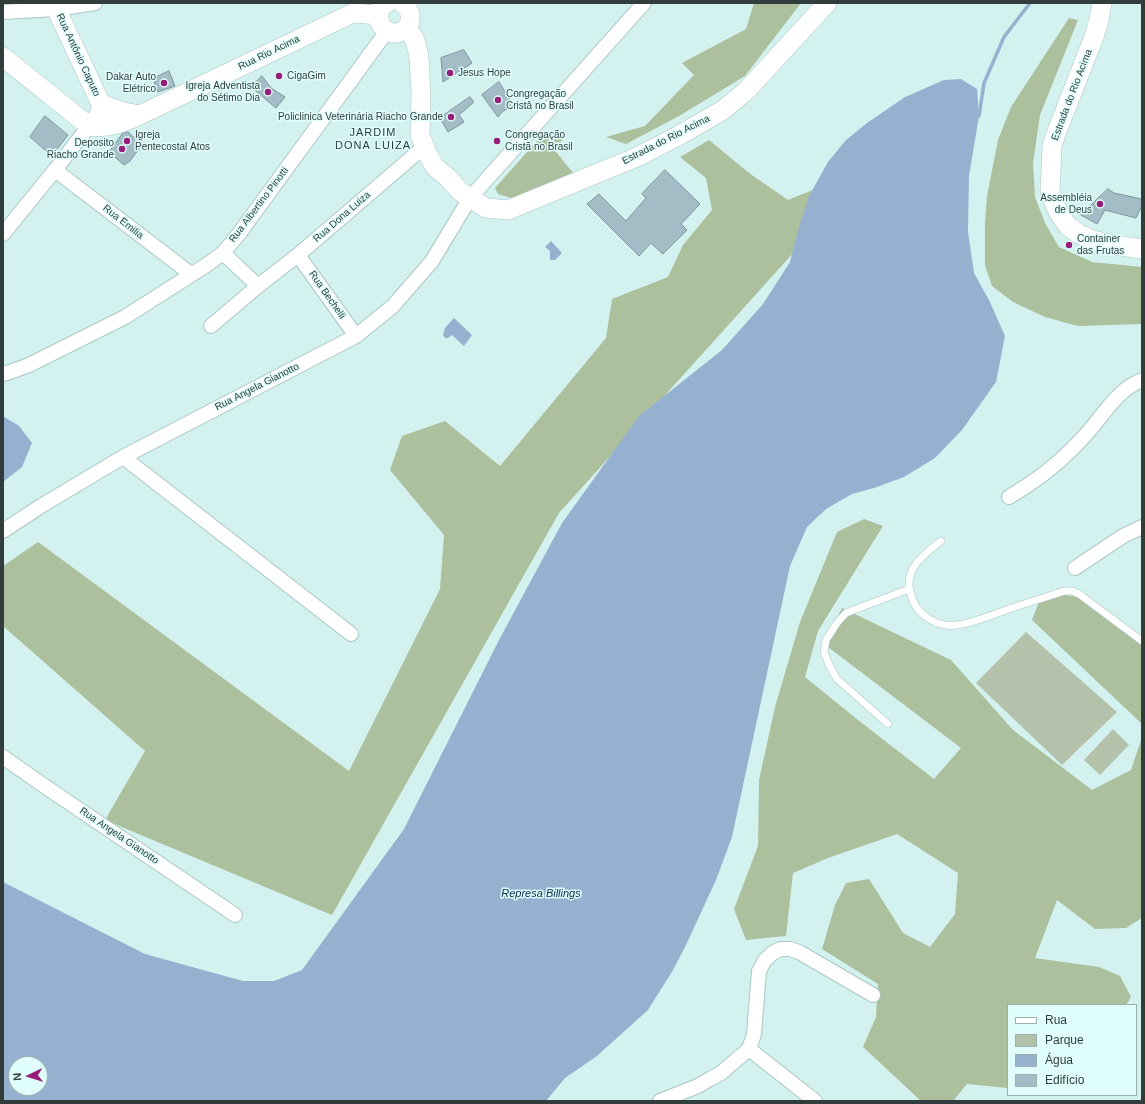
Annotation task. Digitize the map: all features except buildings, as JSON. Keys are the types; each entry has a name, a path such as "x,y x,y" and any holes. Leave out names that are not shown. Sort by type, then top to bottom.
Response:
{"main road":[{"path":"402,3 408,8 410,13 407,28 414,40 419,57 421,94 420,134 428,155 435,167 461,192 470,198"},
{"name":"Estrada do Rio Acima","path":"470,198 486,208 508,210 637,157 678,136 723,110 741,95 827,3"},
{"name":"Estrada do Rio Acima","path":"1102,3 1094,37 1052,146 1050,192 1060,215 1068,226 1079,234 1093,240 1109,244 1142,249"},
{"name":"Rua Antônio Caputo","path":"55,6 101,104 101,111 98,117 89,126"},
{"name":"Rua Rio Acima","path":"89,126 97,128 120,124 353,13 384,17 392,33 398,33 407,28"},
{"path":"3,57 89,126"},
{"path":"101,104 123,112 140,115"}],"street":[{"path":"3,12 95,3"},
{"name":"Rua Angela Gianotto","path":"3,531 41,506 123,457 356,336 393,306 432,261 470,198 644,3"},
{"name":"Rua Albertino Pinotti","path":"3,374 29,365 125,317 191,274 206,266 223,253 238,235 384,17"},
{"path":"3,234 89,126"},
{"name":"Rua Dona Luiza","path":"211,326 258,286 298,255 425,146"},
{"name":"Rua Emilia","path":"55,170 191,274"},
{"path":"223,253 258,286"},
{"name":"Rua Bechelli","path":"298,255 356,336"},
{"path":"1009,497 1056,464 1083,437 1125,389 1142,380"},
{"path":"123,457 351,634"},
{"path":"1075,568 1123,536 1142,528"},
{"name":"Rua Angela Gianotto","path":"3,757 235,915"},
{"path":"660,1101 698,1086 722,1073 749,1049 754,1034 760,972 765,960 774,952 781,949 790,949 799,952 873,995"},
{"path":"749,1049 815,1101"}],"lane":[{"path":"941,540 925,553 915,564 909,578 909,589 914,603 921,612 933,622 946,625 959,625 979,620 1064,591 1072,591 1079,594 1142,642"},
{"path":"888,724 837,680 824,652 826,640 837,623 846,613 909,589"}],"green space":[{"path":"754,3 801,3 745,76 679,116 626,144 606,137 645,126 694,75 682,63 746,29"},
{"path":"1069,18 1078,20 1040,115 1033,163 1035,197 1045,223 1059,247 1092,262 1142,267 1142,324 1078,326 1045,317 1013,302 992,286 985,265 985,223 987,196 998,140 1011,107"},
{"path":"559,128 563,140 552,147 574,174 515,199 498,194 495,188 536,142"},
{"path":"709,140 749,173 788,200 815,189 822,221 559,513 332,915 105,820 145,751 3,626 3,566 38,542 349,771 440,589 444,535 390,470 402,436 445,421 500,466 606,338 612,299 668,277 683,245 712,210 706,178 680,157"},
{"path":"864,519 883,526 818,631 805,677 934,779 961,748 824,644 842,608 951,660 1013,730 1092,790 1131,770 1142,737 1142,918 1126,928 1095,929 1057,900 1035,958 1099,967 1120,976 1131,997 1127,1004 1007,1004 1007,1088 967,1084 953,1101 921,1101 863,1047 876,1017 878,984 822,949 835,905 846,883 869,879 903,933 930,947 955,914 958,873 897,834 828,858 793,873 786,936 746,940 734,909 758,846 759,780 775,707 800,622 837,532"},
{"path":"1064,595 1079,597 1142,638 1142,724 1032,620 1039,602"},
{"path":"1026,632 1117,712 1062,765 976,683"},
{"path":"1113,729 1129,745 1100,775 1084,760"}],"water":[{"name":"Represa Billings","path":"961,79 977,89 979,116 969,176 968,232 974,273 989,300 1005,336 996,382 962,430 935,458 904,477 852,494 826,509 807,527 790,566 732,837 716,880 686,945 673,970 648,1010 597,1056 565,1078 546,1101 3,1101 3,882 145,954 243,981 274,981 302,970 404,829 499,640 562,523 639,416 722,350 763,304 790,262 809,196 828,162 846,140 867,123 905,97 944,80"},
{"path":"551,241 562,253 555,260 550,260 550,251 545,247"},
{"path":"454,318 472,335 464,346 452,335 445,338 443,335 445,328"},
{"path":"3,416 19,426 32,443 22,467 3,482"}],"waterway":[{"path":"979,116 984,83 1004,37 1030,3"}],"place":[{"name":"Jesus Hope","path":"450,73"},
{"name":"CigaGim","path":"279,76"},
{"name":"Dakar Auto Elétrico","path":"164,83"},
{"name":"Igreja Adventista do Sétimo Dia","path":"268,92"},
{"name":"Congregação Cristâ no Brasil","path":"498,100"},
{"name":"Policlinica Veterinária Riacho Grande","path":"451,117"},
{"name":"Igreja Pentecostal Atos","path":"127,141"},
{"name":"Congregação Cristã no Brasil","path":"497,141"},
{"name":"Deposito Riacho Grande","path":"122,149"},
{"name":"Assembléia de Deus","path":"1100,204"},
{"name":"Container das Frutas","path":"1069,245"}],"district":[{"name":"JARDIM DONA LUIZA","path":"373,139"}]}
